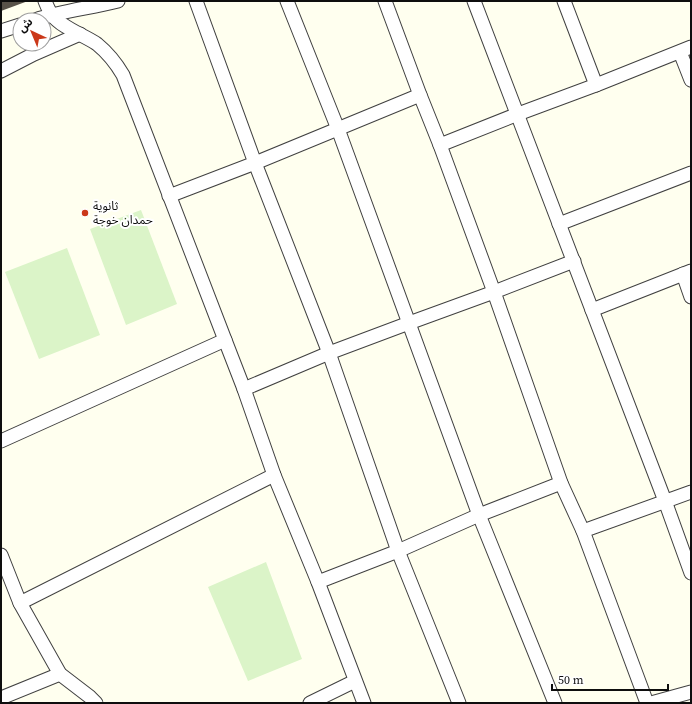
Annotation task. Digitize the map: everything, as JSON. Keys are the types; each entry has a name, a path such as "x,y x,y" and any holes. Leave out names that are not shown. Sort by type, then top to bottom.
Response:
{"street":[{"path":"45,1 50,12"},
{"path":"52,15 118,1"},
{"path":"196,1 255,163 329,353 398,551 459,703"},
{"path":"287,1 338,129 479,515 555,703"},
{"path":"385,1 494,292 561,483 583,530 647,703"},
{"path":"474,1 691,574"},
{"path":"564,1 596,85"},
{"path":"52,16 96,44 108,54 123,75 244,389 274,475 318,582 364,703"},
{"path":"1,31 12,28"},
{"path":"1,71 34,54 80,34"},
{"path":"440,145 685,50 691,80"},
{"path":"169,196 255,163 420,95"},
{"path":"559,224 691,173"},
{"path":"244,389 329,353 574,262"},
{"path":"592,310 687,272 691,297"},
{"path":"1,441 225,340"},
{"path":"20,603 274,475"},
{"path":"318,582 398,551 479,515 561,483"},
{"path":"583,530 691,492"},
{"path":"1,555 20,603 60,674 93,701"},
{"path":"2,696 60,674"},
{"path":"310,703 355,681"},
{"path":"651,703 691,692"}],"green space":[{"path":"141,210 177,304 126,325 90,229"},
{"path":"67,248 100,335 39,359 5,272"},
{"path":"266,562 302,659 248,681 208,587"}],"building":[{"path":"1,1 28,1 1,11"}],"place":[{"name":"ثانوية حمدان خوجة","path":"85,213"}]}
